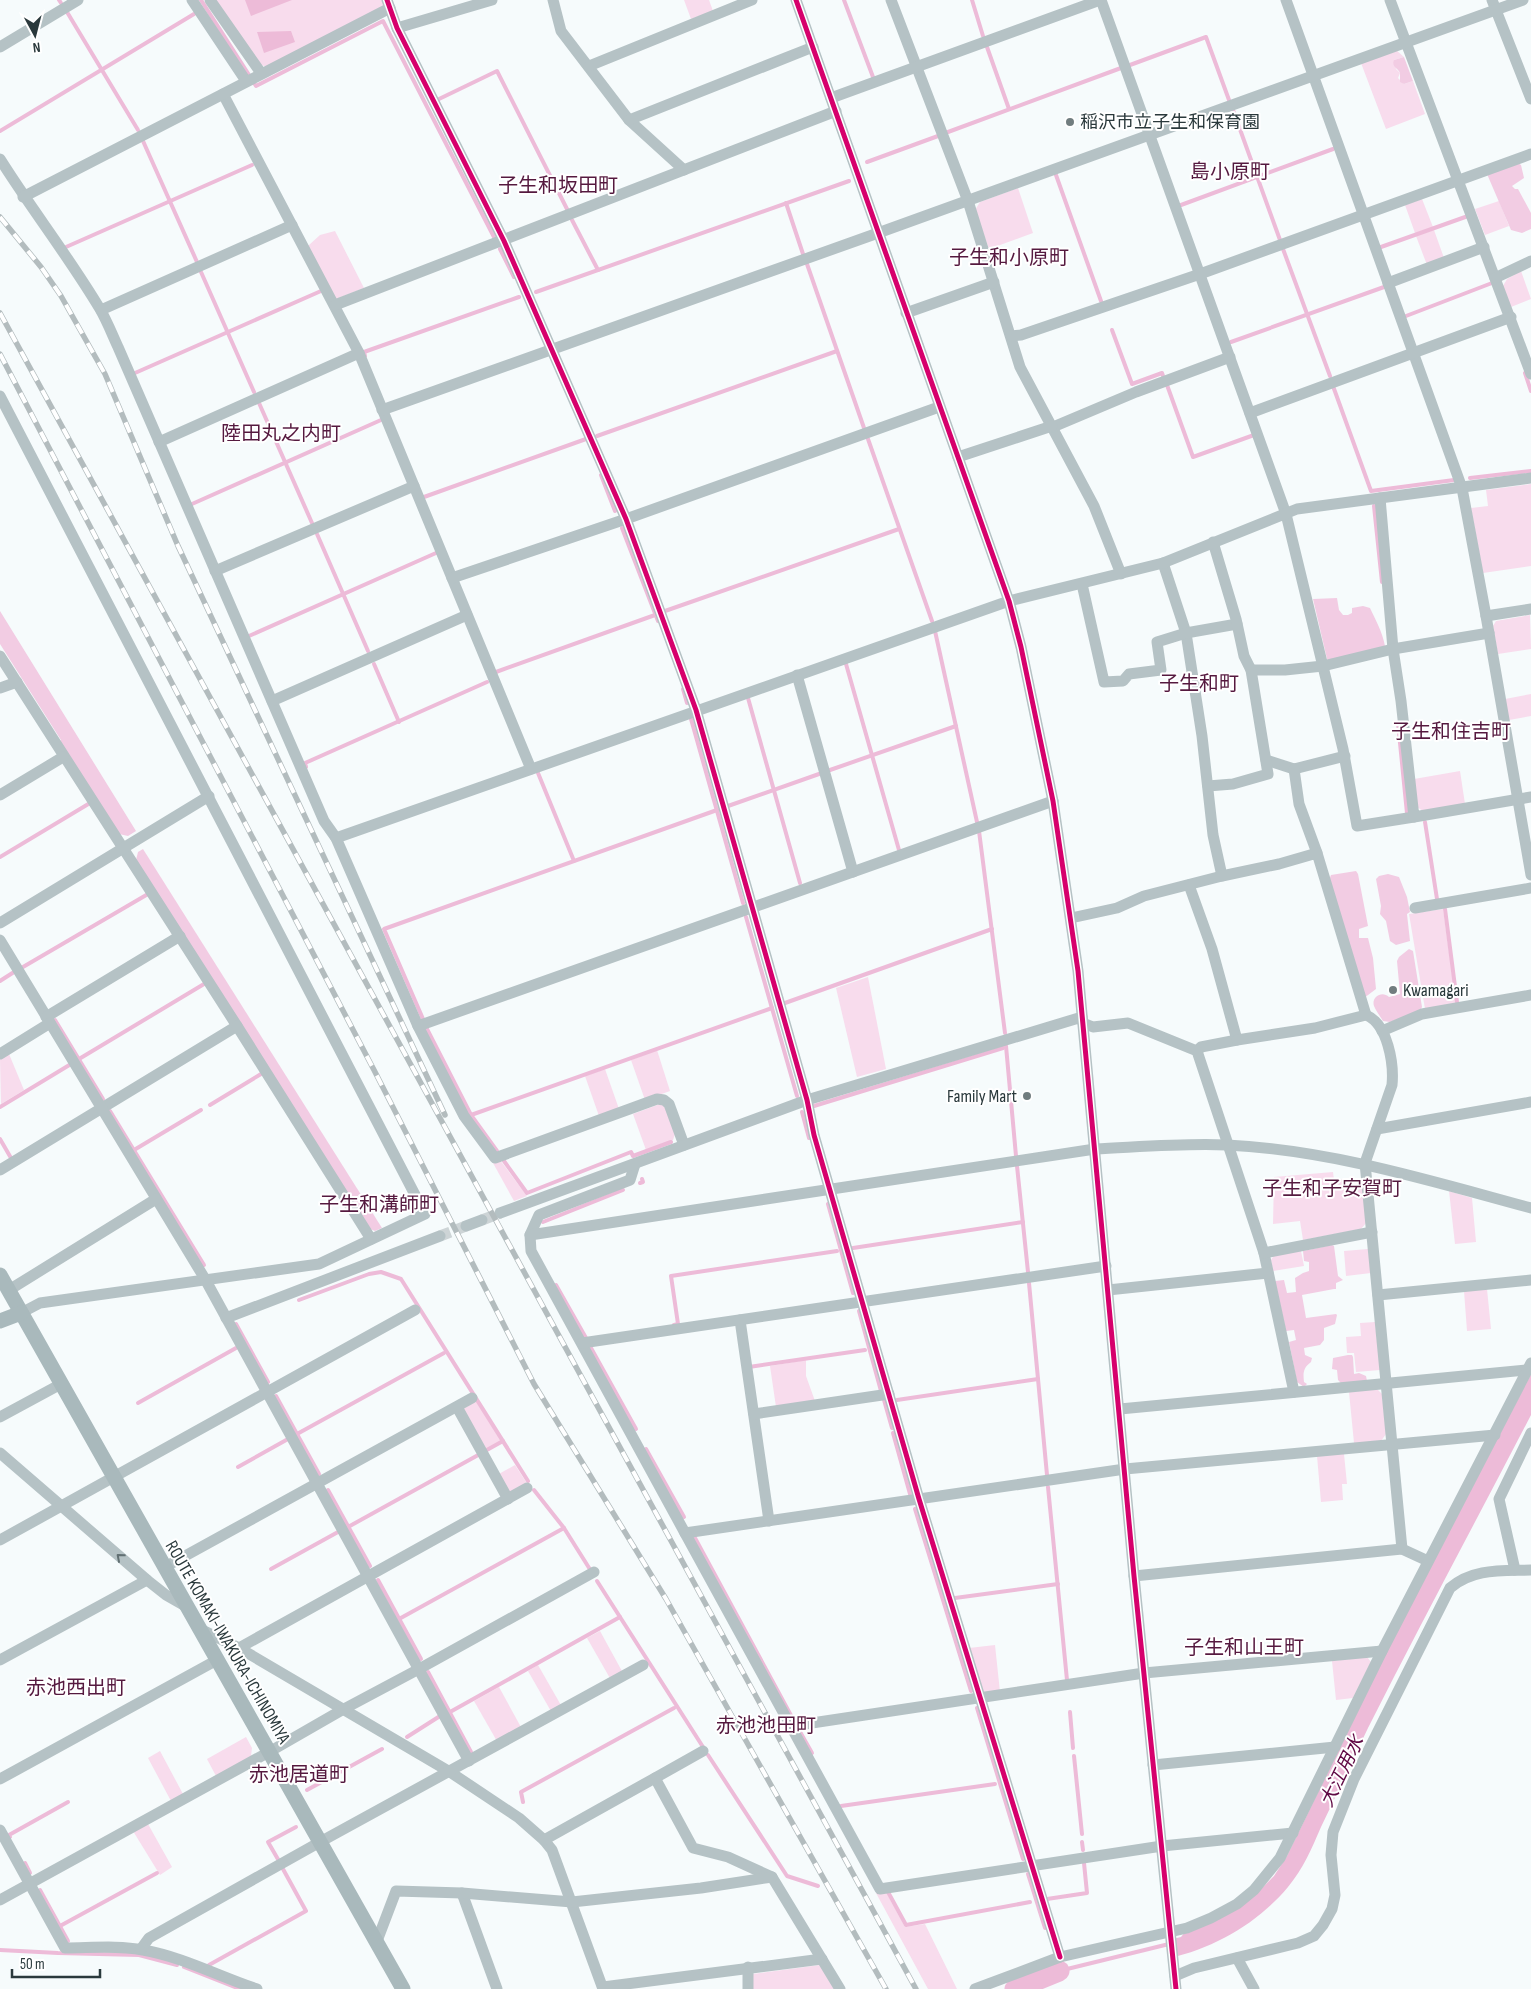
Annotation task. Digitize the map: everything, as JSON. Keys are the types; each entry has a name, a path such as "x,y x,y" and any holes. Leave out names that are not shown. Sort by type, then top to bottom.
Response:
{"main road":[{"name":"ROUTE KOMAKI-IWAKURA-ICHINOMIYA","path":"0,1275 403,1989"},
{"path":"0,1309 21,1313"},
{"path":"0,1321 21,1313"}],"street":[{"path":"0,47 78,0"},
{"path":"192,0 253,78"},
{"path":"210,0 253,78"},
{"path":"397,28 492,0"},
{"path":"553,0 561,30 629,120 684,170"},
{"path":"589,66 752,0"},
{"path":"796,0 1009,601 1021,647 1053,801 1071,918 1083,1020 1134,1576 1176,1989"},
{"path":"891,0 968,201 1020,367 1094,506 1121,574"},
{"path":"831,98 1100,0 1286,514 1345,756 1357,826 1531,797"},
{"path":"1286,0 1462,488 1531,876"},
{"path":"1390,0 1510,317 1529,360 1531,374"},
{"path":"382,410 878,234 1405,43 1494,5 1524,0"},
{"path":"23,196 223,94 388,4 397,28 504,240 553,349 626,519 696,710 806,1100 814,1135 919,1499 1060,1957"},
{"path":"1494,5 1531,99"},
{"path":"629,120 813,48"},
{"path":"223,94 359,353 531,769"},
{"path":"335,305 836,111"},
{"path":"1011,336 1021,335 1200,274 1531,154"},
{"path":"0,159 101,310 324,820 336,838 418,1026 464,1116 495,1158 657,1099 664,1100 669,1104 684,1145"},
{"path":"0,175 23,196"},
{"path":"101,310 292,225"},
{"path":"1388,283 1484,247"},
{"path":"1495,278 1531,261"},
{"path":"906,313 994,282"},
{"path":"1250,413 1510,317"},
{"path":"159,442 359,353"},
{"path":"958,457 1053,427 1136,392 1230,357"},
{"path":"0,396 210,796 425,1214 319,1264 40,1303 21,1313"},
{"path":"452,578 626,519 939,407"},
{"path":"336,838 1009,601 1163,563 1297,509 1531,478"},
{"path":"215,571 414,486"},
{"path":"1380,498 1393,649 1414,817"},
{"path":"1208,786 1233,784 1268,774 1252,670 1244,656 1237,624 1213,542"},
{"path":"1163,563 1186,633 1213,834 1222,876"},
{"path":"1082,584 1104,682 1123,681 1129,674 1161,670 1157,642 1186,633 1237,624"},
{"path":"1486,616 1531,609"},
{"path":"272,701 467,615"},
{"path":"1252,670 1285,670 1323,666 1393,649 1489,633"},
{"path":"0,656 63,757 180,936 371,1239"},
{"path":"797,675 853,872"},
{"path":"0,688 17,682"},
{"path":"1266,760 1294,768 1345,756"},
{"path":"0,795 63,757"},
{"path":"1294,768 1299,804 1317,853 1366,1015"},
{"path":"0,923 210,796"},
{"path":"418,1026 1053,801"},
{"path":"1071,918 1117,908 1144,896 1188,884 1278,864 1317,853"},
{"path":"1188,884 1212,949 1237,1040"},
{"path":"1415,908 1531,888"},
{"path":"0,1054 48,1020 180,936"},
{"path":"0,940 205,1280 469,1761"},
{"path":"1382,1031 1422,1014 1531,995"},
{"path":"1197,1051 1201,1047 1315,1028 1366,1015 1374,1018 1382,1031 1390,1055 1393,1074 1392,1086 1365,1163 1402,1549"},
{"path":"500,1213 806,1100 1083,1020"},
{"path":"1083,1020 1093,1027 1128,1023 1197,1051 1264,1253 1294,1392"},
{"path":"0,1170 237,1026"},
{"path":"1377,1129 1531,1102"},
{"path":"530,1235 1095,1149 1170,1145 1228,1145 1300,1152 1365,1163 1531,1208"},
{"path":"635,1164 630,1180 539,1215 530,1235 531,1251 880,1889 1162,1846 1293,1833"},
{"path":"8,1290 156,1199"},
{"path":"466,1226 482,1220"},
{"path":"1264,1253 1372,1232"},
{"path":"226,1318 440,1236"},
{"path":"582,1343 1106,1266"},
{"path":"1108,1290 1268,1273"},
{"path":"1378,1295 1531,1280"},
{"path":"0,1540 414,1310"},
{"path":"740,1320 770,1521"},
{"path":"1120,1409 1386,1384 1529,1367"},
{"path":"975,1989 1060,1957 1170,1934 1187,1928 1237,1904 1254,1890 1280,1858 1382,1651 1529,1367"},
{"path":"0,1417 61,1384"},
{"path":"754,1414 889,1394"},
{"path":"165,1567 472,1398"},
{"path":"457,1407 508,1499"},
{"path":"1515,1570 1499,1500 1531,1433"},
{"path":"685,1533 1125,1469 1495,1435"},
{"path":"0,1453 147,1580 166,1595 187,1606"},
{"path":"1519,1457 1531,1459"},
{"path":"239,1648 527,1488"},
{"path":"1134,1576 1402,1549 1428,1561"},
{"path":"1175,1976 1194,1968 1298,1943 1314,1936 1332,1909 1335,1895 1331,1855 1333,1832 1354,1780 1450,1588 1460,1579 1471,1574 1490,1571 1531,1570"},
{"path":"0,1900 594,1572"},
{"path":"0,1660 147,1580"},
{"path":"200,1629 239,1648 450,1772 519,1818 544,1840 552,1850 603,1988 748,1967 822,1959"},
{"path":"792,1726 1144,1673 1382,1651"},
{"path":"0,1779 217,1660"},
{"path":"141,1949 149,1938 643,1665"},
{"path":"1153,1765 1335,1747"},
{"path":"544,1840 703,1752"},
{"path":"654,1778 693,1848 728,1856 772,1877 840,1989"},
{"path":"0,1830 65,1948 141,1949 197,1965 256,1989"},
{"path":"377,1941 396,1891 462,1893 572,1902 701,1888 772,1877"},
{"path":"462,1893 497,1989"},
{"path":"1237,1958 1254,1989"},
{"path":"748,1967 748,1989"}],"shaded area":[{"path":"214,0 383,0 385,4 376,11 267,67 256,63"},
{"path":"684,0 709,0 713,11 691,19"},
{"path":"1396,50 1404,57 1394,60 1396,69 1400,73 1398,78 1404,84 1413,81 1425,114 1386,129 1361,63"},
{"path":"1404,57 1413,81 1404,84 1400,82 1400,73 1393,62"},
{"path":"1518,163 1521,165 1524,178 1512,186 1518,189 1531,213 1531,229 1522,233 1511,230 1487,174"},
{"path":"1018,188 1033,233 989,249 975,210 980,202"},
{"path":"1422,199 1433,227 1415,233 1405,205"},
{"path":"1499,201 1509,226 1485,235 1475,209"},
{"path":"1434,230 1444,258 1427,265 1416,236"},
{"path":"335,231 364,288 336,299 308,246 320,235"},
{"path":"1521,271 1531,299 1511,307 1503,286 1507,279"},
{"path":"1531,484 1531,566 1483,573 1471,508 1488,506 1486,490"},
{"path":"1337,598 1339,610 1343,615 1352,613 1352,608 1363,606 1370,608 1381,631 1385,646 1328,663 1313,599"},
{"path":"0,611 136,831 128,836 119,834 59,742 61,740 0,644"},
{"path":"1530,615 1531,649 1498,654 1493,626 1496,621"},
{"path":"1531,694 1531,716 1509,720 1505,699"},
{"path":"1460,771 1465,804 1423,811 1417,807 1414,779"},
{"path":"143,849 382,1228 375,1231 368,1228 136,860 138,852"},
{"path":"1356,871 1368,926 1359,929 1359,938 1368,938 1373,958 1376,989 1364,998 1329,880 1331,875"},
{"path":"1388,874 1399,877 1407,897 1410,912 1407,914 1410,941 1396,945 1390,941 1386,921 1380,914 1381,906 1376,879 1379,876"},
{"path":"1443,909 1456,1003 1425,1009 1409,914"},
{"path":"1409,949 1413,951 1422,1007 1420,1011 1390,1022 1383,1021 1374,1006 1374,1000 1380,994 1389,997 1400,994 1397,961"},
{"path":"868,977 886,1069 857,1077 836,988"},
{"path":"657,1050 670,1091 645,1100 631,1060"},
{"path":"9,1054 24,1090 1,1104 0,1059"},
{"path":"605,1069 619,1109 599,1116 585,1076"},
{"path":"660,1104 664,1105 675,1134 673,1140 646,1150 633,1114"},
{"path":"500,1160 527,1196 514,1201 493,1163"},
{"path":"1333,1172 1334,1180 1359,1178 1362,1180 1366,1223 1361,1229 1303,1240 1300,1221 1273,1224 1274,1177"},
{"path":"1449,1191 1472,1198 1476,1242 1455,1244"},
{"path":"1334,1246 1338,1276 1343,1280 1336,1283 1336,1289 1302,1295 1306,1318 1337,1315 1335,1324 1324,1328 1324,1340 1320,1345 1304,1348 1305,1355 1312,1358 1304,1371 1304,1382 1307,1384 1304,1387 1297,1382 1289,1342 1296,1340 1294,1330 1286,1331 1275,1281 1284,1280 1287,1293 1296,1292 1295,1278 1309,1271 1309,1262 1304,1261 1303,1251"},
{"path":"1368,1249 1371,1273 1346,1276 1344,1251"},
{"path":"1301,1251 1304,1266 1273,1271 1271,1260 1274,1255"},
{"path":"1487,1289 1491,1329 1467,1331 1464,1291"},
{"path":"1375,1322 1380,1370 1356,1372 1354,1353 1347,1353 1346,1337 1361,1336 1360,1323"},
{"path":"1348,1355 1353,1357 1354,1374 1359,1373 1366,1376 1367,1381 1341,1383 1338,1380 1337,1370 1332,1369 1333,1358"},
{"path":"806,1360 806,1376 815,1401 776,1407 770,1366"},
{"path":"1377,1389 1382,1394 1386,1434 1381,1441 1354,1443 1349,1392"},
{"path":"476,1401 501,1441 483,1451 460,1411"},
{"path":"1344,1454 1347,1484 1342,1484 1343,1500 1321,1502 1317,1456"},
{"path":"515,1465 528,1485 509,1495 497,1475"},
{"path":"600,1631 623,1673 611,1680 587,1638"},
{"path":"995,1645 1000,1692 984,1692 969,1648"},
{"path":"1367,1657 1371,1662 1353,1698 1336,1700 1332,1661"},
{"path":"538,1665 562,1707 552,1713 528,1671"},
{"path":"499,1687 522,1729 498,1743 474,1701"},
{"path":"246,1737 252,1748 251,1756 216,1776 207,1759"},
{"path":"160,1751 183,1794 171,1801 148,1758"},
{"path":"148,1824 172,1867 160,1875 133,1831"},
{"path":"886,1892 905,1927 925,1924 957,1989 928,1989 876,1893"},
{"path":"820,1965 834,1989 753,1989 753,1974"}],"water":[{"path":"245,0 292,0 251,16"},
{"path":"291,31 295,42 264,53 257,32"},
{"path":"1531,1374 1531,1415 1368,1728 1311,1850 1298,1873 1276,1900 1235,1932 1203,1948 1170,1958 1168,1940 1181,1937 1185,1932 1258,1892 1274,1876 1287,1856 1385,1655"}],"waterway":[{"path":"201,0 256,86 383,21 495,239"},
{"path":"844,0 873,77"},
{"path":"972,0 983,36"},
{"path":"67,12 138,130"},
{"path":"0,131 194,14"},
{"path":"1130,65 1206,37 1229,100"},
{"path":"987,47 1009,109"},
{"path":"948,132 1121,68"},
{"path":"439,99 497,71 567,209"},
{"path":"1233,110 1280,240"},
{"path":"867,162 938,136"},
{"path":"143,141 197,262"},
{"path":"1181,205 1333,149"},
{"path":"66,247 252,165"},
{"path":"1056,175 1101,301"},
{"path":"536,292 849,181"},
{"path":"786,203 803,254"},
{"path":"1381,247 1468,216"},
{"path":"572,220 598,270"},
{"path":"500,249 514,277"},
{"path":"1283,249 1330,376"},
{"path":"807,264 864,428"},
{"path":"201,272 254,392"},
{"path":"1406,316 1492,283"},
{"path":"1231,342 1384,287"},
{"path":"135,373 321,291"},
{"path":"365,356 364,352 519,297"},
{"path":"1112,330 1132,384 1162,373 1163,376"},
{"path":"597,436 837,351"},
{"path":"1525,373 1531,391"},
{"path":"1167,385 1193,457 1254,435"},
{"path":"1333,386 1371,491 1454,480"},
{"path":"259,403 312,523"},
{"path":"192,504 381,420"},
{"path":"424,497 586,439"},
{"path":"868,439 932,621"},
{"path":"1470,478 1531,471"},
{"path":"601,475 615,511"},
{"path":"1374,506 1382,582"},
{"path":"622,528 658,621"},
{"path":"665,611 899,529"},
{"path":"317,534 368,651"},
{"path":"249,636 436,553"},
{"path":"496,672 655,615"},
{"path":"935,631 977,822"},
{"path":"374,664 399,722"},
{"path":"846,664 899,850"},
{"path":"306,767 305,763 487,682"},
{"path":"683,689 687,703"},
{"path":"748,698 800,883"},
{"path":"691,719 743,903"},
{"path":"1398,723 1407,813"},
{"path":"830,770 956,726"},
{"path":"538,773 574,861"},
{"path":"728,806 819,774"},
{"path":"0,857 90,803"},
{"path":"423,1019 384,929 717,810"},
{"path":"1425,822 1437,899"},
{"path":"979,831 1005,1033"},
{"path":"23,967 148,894"},
{"path":"1445,909 1457,1002"},
{"path":"746,917 797,1096"},
{"path":"785,1003 992,929"},
{"path":"0,981 14,972"},
{"path":"79,1059 204,984"},
{"path":"471,1115 772,1008"},
{"path":"55,1020 103,1099"},
{"path":"427,1029 471,1115 497,1151"},
{"path":"1006,1046 1016,1156"},
{"path":"814,1106 1003,1048"},
{"path":"0,1107 71,1064"},
{"path":"210,1105 261,1074"},
{"path":"134,1150 201,1110"},
{"path":"110,1111 204,1265"},
{"path":"802,1112 809,1138"},
{"path":"0,1139 11,1158"},
{"path":"504,1161 527,1193 631,1152 633,1156 671,1142"},
{"path":"1017,1166 1028,1272"},
{"path":"640,1183 643,1182 642,1179"},
{"path":"543,1222 623,1190"},
{"path":"828,1204 853,1293"},
{"path":"853,1248 1023,1222"},
{"path":"674,1325 678,1324 671,1276 837,1251"},
{"path":"299,1300 369,1274 381,1272 401,1279 528,1481"},
{"path":"1029,1283 1047,1475"},
{"path":"556,1285 586,1338"},
{"path":"859,1311 881,1391"},
{"path":"236,1324 268,1382"},
{"path":"138,1403 236,1348"},
{"path":"591,1348 636,1429"},
{"path":"749,1367 865,1350"},
{"path":"297,1434 444,1353"},
{"path":"897,1400 1038,1379"},
{"path":"276,1396 319,1474"},
{"path":"884,1400 892,1428"},
{"path":"893,1433 910,1494"},
{"path":"238,1467 288,1439"},
{"path":"485,1451 503,1441"},
{"path":"646,1449 684,1517"},
{"path":"348,1527 480,1454"},
{"path":"1048,1487 1067,1680"},
{"path":"328,1490 370,1566"},
{"path":"534,1490 564,1528 591,1571"},
{"path":"915,1509 971,1691"},
{"path":"399,1619 564,1528"},
{"path":"271,1569 338,1532"},
{"path":"695,1538 794,1721"},
{"path":"378,1580 421,1659"},
{"path":"597,1581 703,1747"},
{"path":"955,1598 1058,1584"},
{"path":"450,1712 620,1617"},
{"path":"428,1672 471,1752"},
{"path":"523,1802 521,1792 674,1708"},
{"path":"977,1708 1023,1859"},
{"path":"1070,1712 1073,1748"},
{"path":"407,1737 440,1716"},
{"path":"799,1730 812,1753"},
{"path":"307,1790 382,1749"},
{"path":"708,1755 787,1876 818,1886"},
{"path":"1074,1756 1082,1834"},
{"path":"841,1806 995,1784"},
{"path":"10,1837 9,1835 68,1802"},
{"path":"279,1861 268,1842 296,1827"},
{"path":"1082,1842 1083,1850"},
{"path":"25,1863 30,1873"},
{"path":"1047,1899 1087,1893 1084,1863"},
{"path":"209,1965 306,1911 283,1869"},
{"path":"60,1926 157,1873"},
{"path":"1028,1874 1045,1928"},
{"path":"40,1890 68,1941"},
{"path":"888,1892 906,1925 1030,1902"},
{"name":"大江用水","path":"1059,1971 1169,1944"},
{"path":"0,1950 139,1955 177,1965"},
{"path":"184,1967 240,1989"},
{"name":"大江用水","path":"1015,1989 1059,1971"}],"tunnel":[{"path":"482,1220 500,1213"},
{"path":"440,1236 466,1226"}],"railway":[{"path":"0,217 41,267 61,296 105,374 178,546 445,1115"},
{"path":"0,313 916,1989"},
{"path":"0,354 374,1070 534,1384 666,1599 886,1989"}],"cycle path":[{"path":"387,0 397,28 504,241 626,519 696,710 807,1100 814,1135 919,1499 1060,1957"},
{"path":"796,0 1009,601 1021,647 1053,801 1078,971 1134,1576 1176,1989"}],"place":[{"name":"稲沢市立子生和保育園","path":"1070,122"},
{"name":"Kwamagari","path":"1393,990"},
{"name":"Family Mart","path":"1027,1096"}],"district":[{"name":"島小原町","path":"1230,171"},
{"name":"子生和坂田町","path":"558,185"},
{"name":"子生和小原町","path":"1009,257"},
{"name":"陸田丸之内町","path":"281,433"},
{"name":"子生和町","path":"1199,683"},
{"name":"子生和住吉町","path":"1451,731"},
{"name":"子生和子安賀町","path":"1332,1188"},
{"name":"子生和溝師町","path":"379,1204"},
{"name":"子生和山王町","path":"1244,1647"},
{"name":"赤池西出町","path":"76,1687"},
{"name":"赤池池田町","path":"766,1725"},
{"name":"赤池居道町","path":"299,1774"}]}
